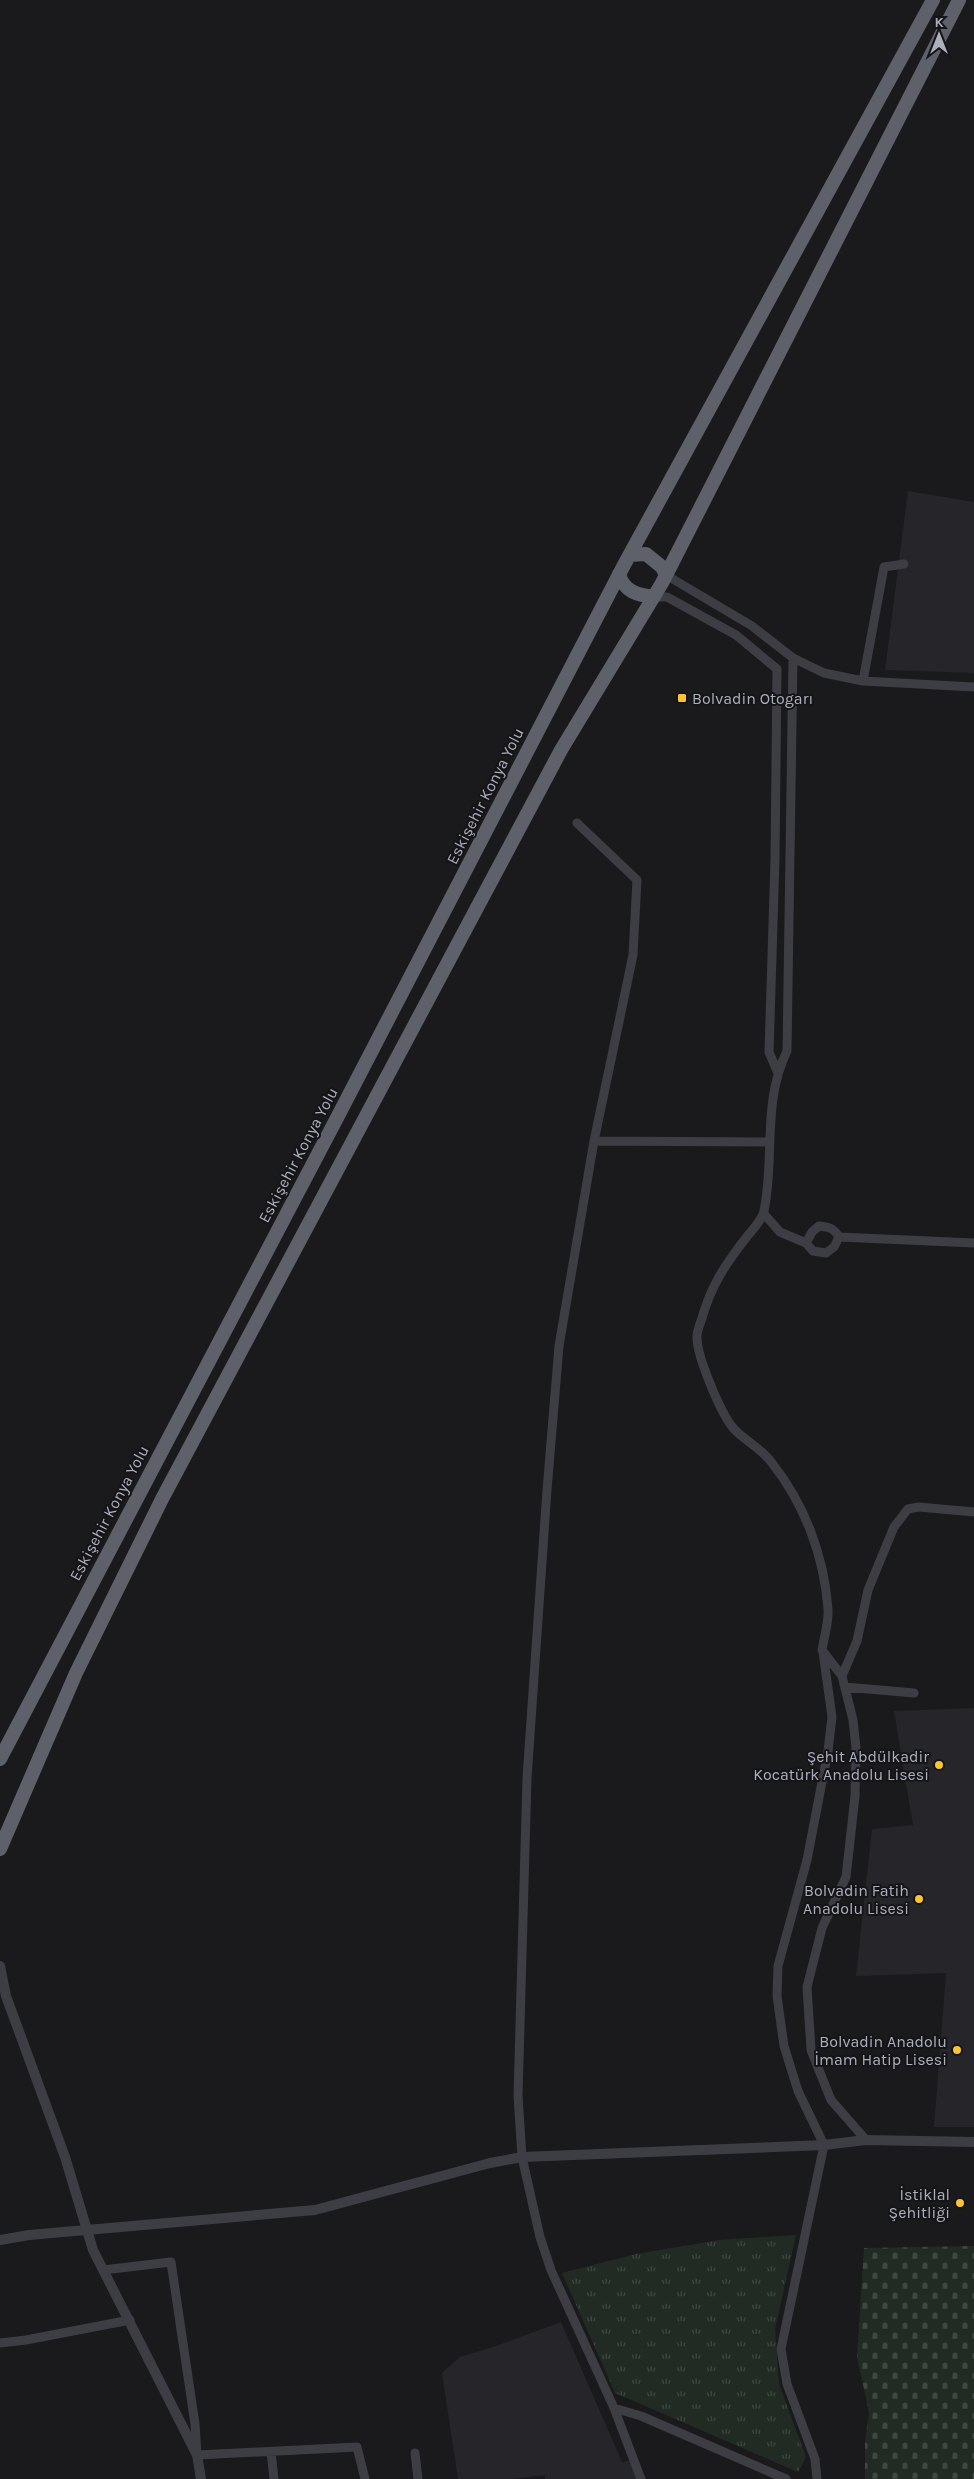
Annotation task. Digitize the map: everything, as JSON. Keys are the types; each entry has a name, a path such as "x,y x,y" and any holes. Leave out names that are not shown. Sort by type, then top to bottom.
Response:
{"highway":[{"name":"Eskişehir Konya Yolu","path":"0,1759 343,1107 624,565 933,0"},
{"path":"0,1849 4,1826 76,1673 162,1499 560,750 666,576 959,0"},
{"path":"654,597 634,593 627,589 622,583 624,565 646,554 662,567 666,576"}],"street":[{"path":"863,681 884,567 904,564"},
{"path":"666,576 752,626 793,658 824,673 863,681 974,687"},
{"path":"654,597 667,597 736,635 777,669"},
{"path":"777,669 793,658"},
{"path":"793,658 787,1051 777,1071 768,1142 768,1185 764,1214 719,1272 705,1305 697,1336 703,1366 724,1414 735,1430 762,1451 772,1462 806,1518 820,1558 828,1611 822,1650 832,1717 828,1751 807,1860 778,1966 777,1996 784,2046 798,2091 824,2145 781,2349 788,2384 815,2459 817,2479"},
{"path":"777,669 775,859 769,1052 777,1071"},
{"path":"577,823 637,880 633,955 594,1142 559,1346 527,1778 518,2096 522,2157 540,2237 550,2270 614,2408 641,2479"},
{"path":"594,1142 768,1142"},
{"path":"764,1214 780,1232 806,1243 813,1251 826,1253 834,1247 838,1237 835,1230 819,1226 812,1232 806,1243"},
{"path":"838,1237 974,1242"},
{"path":"842,1676 857,1641 868,1590 894,1527 908,1509 919,1507 974,1512"},
{"path":"822,1650 842,1676 853,1720 856,1748 855,1796 846,1877 822,1928 807,1987 811,2050 831,2100 866,2140"},
{"path":"845,1687 914,1693"},
{"path":"0,1966 6,1993 65,2157 93,2250 197,2455"},
{"path":"0,1984 6,1993"},
{"path":"0,2240 29,2235 315,2210 490,2162 522,2157 824,2145 866,2140 974,2142"},
{"path":"103,2270 170,2262 202,2479"},
{"path":"0,2343 26,2340 130,2320"},
{"path":"614,2408 641,2416 786,2479"},
{"path":"197,2455 357,2447 365,2479"},
{"path":"271,2452 274,2479"},
{"path":"415,2453 418,2479"}],"shaded area":[{"path":"908,491 974,502 974,673 885,670"},
{"path":"974,1708 974,2127 934,2127 946,1973 856,1976 872,1829 913,1825 894,1711"},
{"path":"561,2322 622,2462 633,2460 641,2479 545,2479 545,2475 513,2479 458,2479 442,2373 460,2357"}],"green space":[{"path":"796,2235 775,2329 779,2384 806,2457 798,2472 615,2393 562,2273 636,2254 720,2240"},
{"path":"974,2246 974,2479 865,2479 865,2442 869,2413 857,2356 864,2248"}],"place":[{"name":"Bolvadin Otogarı","path":"682,698"},
{"name":"Şehit Abdülkadir Kocatürk Anadolu Lisesi","path":"939,1765"},
{"name":"Bolvadin Fatih Anadolu Lisesi","path":"919,1899"},
{"name":"Bolvadin Anadolu İmam Hatip Lisesi","path":"957,2050"},
{"name":"İstiklal Şehitliği","path":"960,2203"}]}
